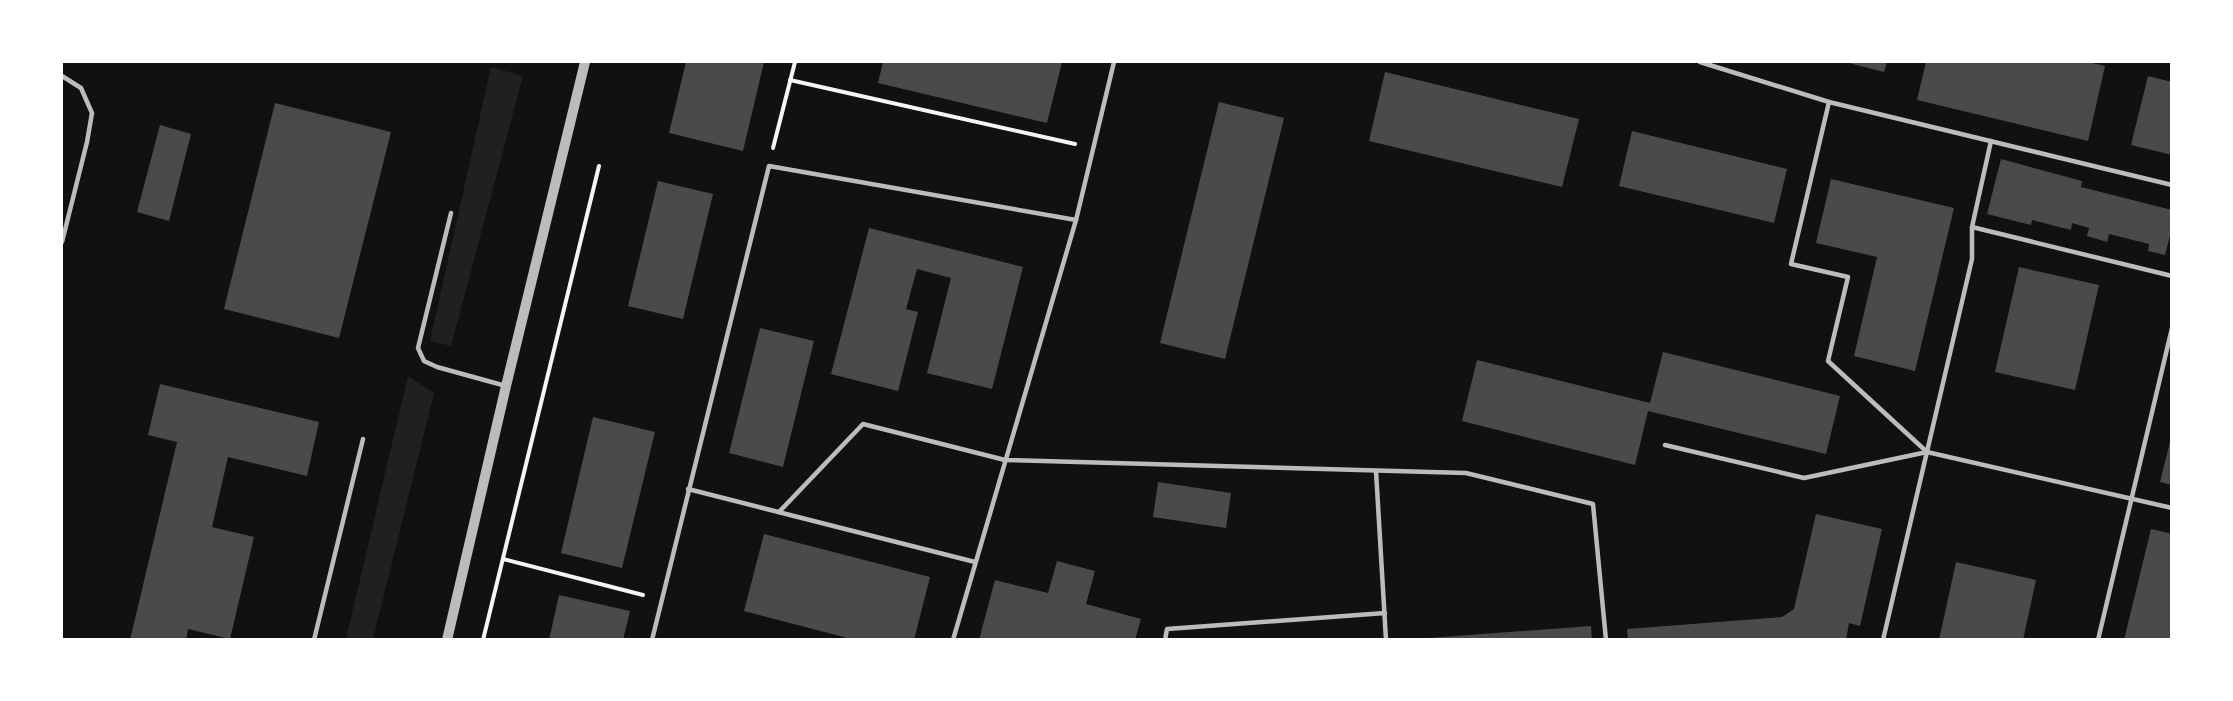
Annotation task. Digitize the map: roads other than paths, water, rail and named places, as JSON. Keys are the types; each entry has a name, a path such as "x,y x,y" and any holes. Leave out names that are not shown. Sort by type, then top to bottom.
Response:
{"street":[{"path":"447,639 585,62"}],"lane":[{"path":"953,639 1076,220 1114,62"},
{"path":"1700,62 1829,102 2172,185"},
{"path":"62,75 81,88 92,113 62,242"},
{"path":"1829,102 1791,264 1848,277 1828,361 1927,452"},
{"path":"1883,639 1972,259 1972,226 1991,141"},
{"path":"652,639 769,166 1076,220"},
{"path":"451,213 418,348 424,361 437,367 506,386"},
{"path":"1972,226 2172,276"},
{"path":"2098,639 2172,328"},
{"path":"779,512 862,424 1005,460 1466,473 1593,504 1606,639"},
{"path":"314,639 363,439"},
{"path":"1665,445 1804,478 1927,452 2172,508"},
{"path":"1376,471 1386,639"},
{"path":"688,489 975,562"},
{"path":"1165,639 1167,629 1385,613"}]}
